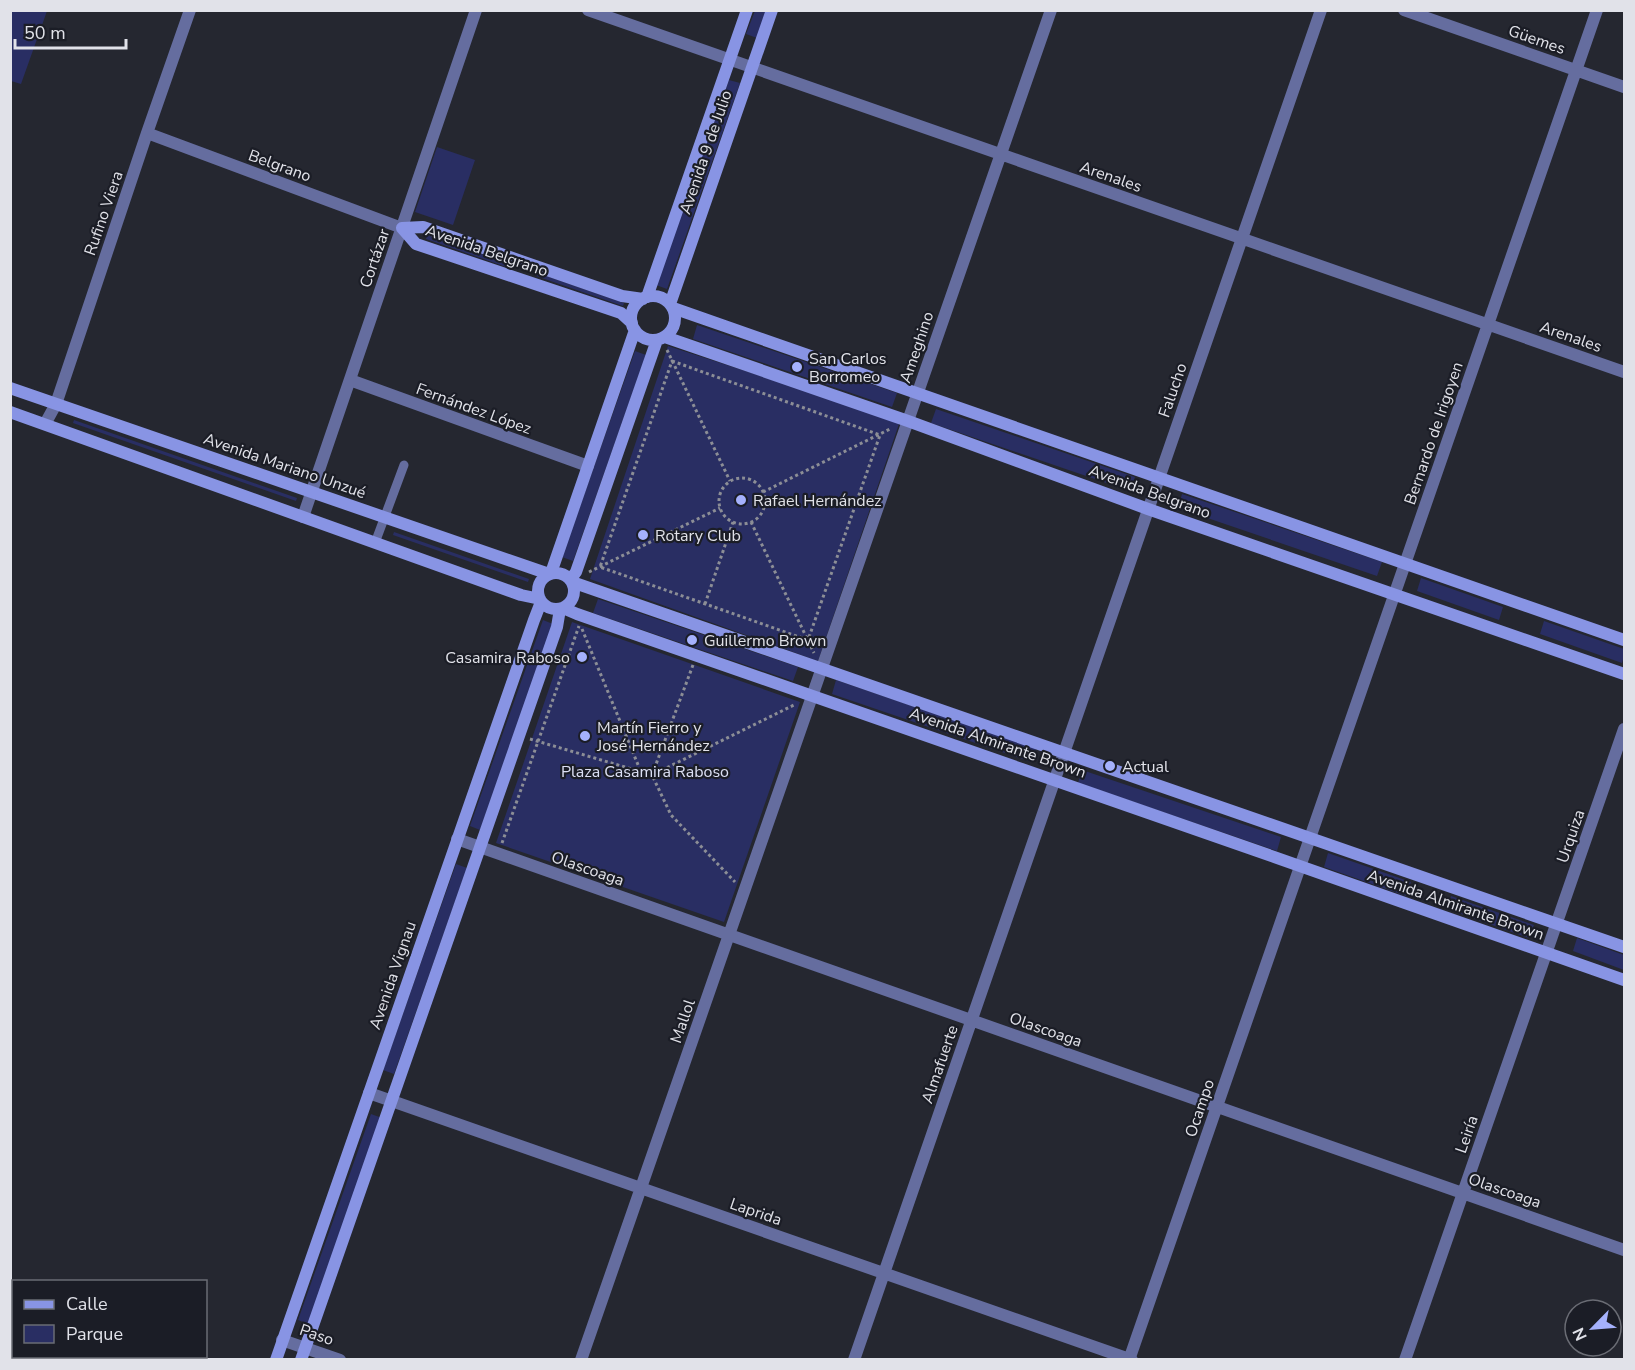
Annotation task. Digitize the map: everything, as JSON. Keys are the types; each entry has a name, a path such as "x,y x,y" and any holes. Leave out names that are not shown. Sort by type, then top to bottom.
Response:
{"main road":[{"name":"Avenida 9 de Julio","path":"645,298 747,10"},
{"name":"Avenida 9 de Julio","path":"671,306 772,10"},
{"name":"Avenida Belgrano","path":"402,228 423,227 622,296 645,298"},
{"name":"Avenida Belgrano","path":"402,228 416,244 621,313 634,327"},
{"path":"521,279 527,263"},
{"path":"540,601 538,585 541,579 550,573 634,327 632,311 635,305 645,298 661,297 671,306 675,320 674,327 661,338 571,581"},
{"name":"Avenida Belgrano","path":"671,306 1624,640"},
{"path":"634,327 645,339 661,338"},
{"name":"Avenida Belgrano","path":"661,338 908,421 1148,509 1624,674"},
{"name":"Avenida Mariano Unzué","path":"10,388 550,573"},
{"path":"10,412 540,601 551,609 562,608 572,600 574,588 571,581 563,574 550,573"},
{"name":"Avenida Almirante Brown","path":"571,581 1624,947"},
{"name":"Avenida Vignau","path":"276,1359 540,601"},
{"path":"303,1354 562,608"},
{"name":"Avenida Almirante Brown","path":"562,608 813,694 1624,980"}],"street":[{"name":"Rufino Viera","path":"45,424 56,404 190,10"},
{"name":"Cortázar","path":"303,517 476,10"},
{"name":"Arenales","path":"588,10 1624,372"},
{"name":"Ameghino","path":"813,694 1051,10"},
{"name":"Falucho","path":"1055,780 1321,10"},
{"name":"Güemes","path":"1404,10 1624,87"},
{"name":"Bernardo de Irigoyen","path":"1300,867 1597,10"},
{"name":"Belgrano","path":"147,133 402,228"},
{"name":"Fernández López","path":"350,380 588,466"},
{"name":"Mallol","path":"581,1359 813,694"},
{"name":"Urquiza","path":"1547,953 1624,729"},
{"name":"Almafuerte","path":"855,1359 1055,780"},
{"name":"Olascoaga","path":"457,839 1624,1250"},
{"name":"Ocampo","path":"1130,1359 1300,867"},
{"name":"Leiría","path":"1406,1359 1547,953"},
{"name":"Laprida","path":"369,1093 1130,1359"},
{"name":"Paso","path":"282,1340 303,1354 340,1359"}],"lane":[{"path":"375,543 404,465"}],"path":[{"path":"661,338 730,481"},
{"path":"672,361 880,435"},
{"path":"600,567 672,361"},
{"path":"762,492 908,421"},
{"path":"808,640 880,435"},
{"path":"737,479 752,481 762,492 764,506 761,513 751,522 739,524 733,522 720,508 720,493 730,481 737,479"},
{"path":"571,581 720,508"},
{"path":"705,604 733,522"},
{"path":"751,522 822,669"},
{"path":"600,567 808,640"},
{"path":"498,854 579,624 641,772"},
{"path":"697,655 652,775 671,815 744,891"},
{"path":"519,736 652,775 813,694"}],"green space":[{"path":"11,10 47,11 21,84 11,81"},
{"path":"755,11 767,11 757,38 746,34"},
{"path":"729,80 740,83 667,289 656,285"},
{"path":"437,147 475,160 453,225 415,212"},
{"path":"427,235 513,265 512,269 426,239"},
{"path":"538,273 624,303 623,306 536,276"},
{"path":"697,325 897,393 892,407 693,339"},
{"path":"668,346 900,421 818,661 590,579"},
{"path":"635,351 646,355 573,561 562,557"},
{"path":"936,409 1135,477 1130,491 931,423"},
{"path":"74,420 297,498 296,501 73,423"},
{"path":"1182,494 1382,562 1377,576 1178,508"},
{"path":"394,532 529,579 528,582 393,535"},
{"path":"1421,578 1503,607 1499,620 1417,591"},
{"path":"598,599 798,667 793,681 593,613"},
{"path":"543,620 553,624 480,830 470,826"},
{"path":"1544,621 1624,649 1622,663 1540,634"},
{"name":"Plaza Casamira Raboso","path":"572,622 800,702 724,922 496,843"},
{"path":"836,680 1036,748 1031,762 832,694"},
{"path":"1082,770 1281,837 1277,851 1078,783"},
{"path":"1328,853 1411,882 1406,896 1324,867"},
{"path":"456,864 467,868 394,1074 383,1070"},
{"path":"1451,896 1534,925 1529,938 1447,909"},
{"path":"1577,938 1624,955 1624,970 1573,951"},
{"path":"371,1114 382,1118 309,1324 298,1320"}],"place":[{"name":"San Carlos Borromeo","path":"797,367"},
{"name":"Rafael Hernández","path":"741,500"},
{"name":"Rotary Club","path":"643,535"},
{"name":"Guillermo Brown","path":"692,640"},
{"name":"Casamira Raboso","path":"582,657"},
{"name":"Martín Fierro y José Hernández","path":"585,736"},
{"name":"Actual","path":"1110,766"}]}
